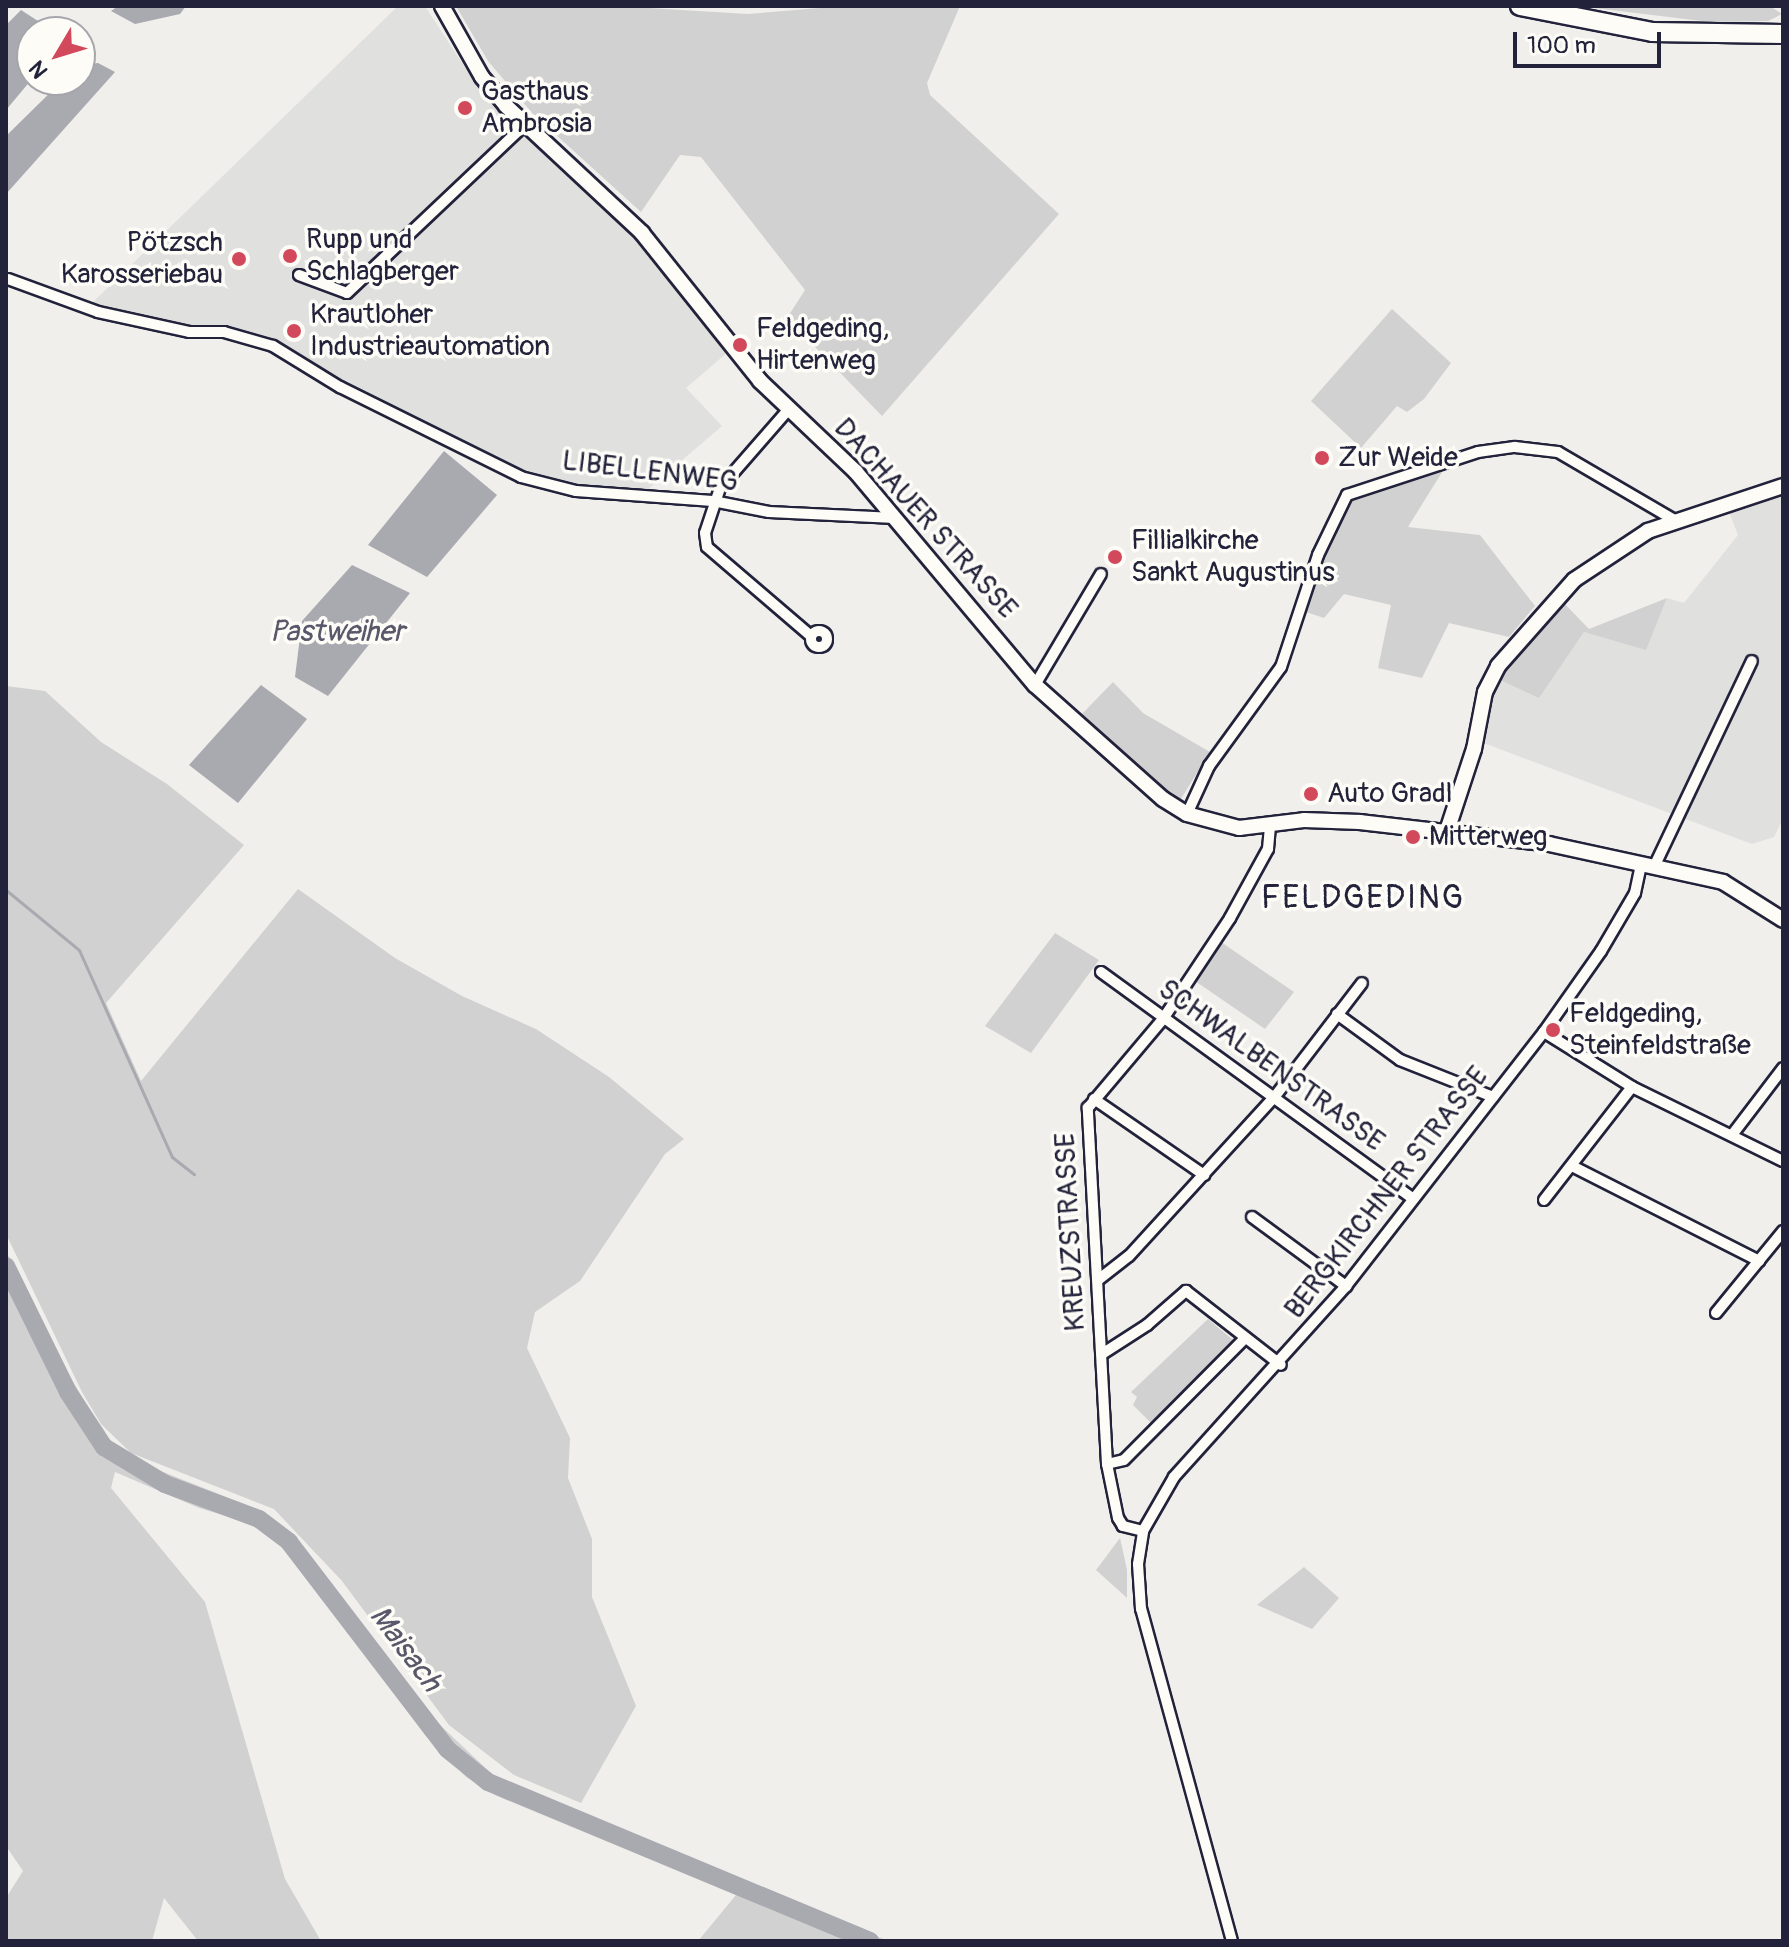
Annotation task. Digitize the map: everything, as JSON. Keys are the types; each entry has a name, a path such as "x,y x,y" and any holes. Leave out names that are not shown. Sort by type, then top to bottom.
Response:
{"highway":[{"path":"1520,6 1652,32 1783,34"}],"street":[{"name":"DACHAUER STRASSE","path":"442,8 482,77 526,124 642,233 788,410 856,472 1035,685 1123,767 1187,814 1239,828 1328,820 1549,844 1723,882 1783,920"},
{"path":"299,275 347,293 526,124"},
{"name":"LIBELLENWEG","path":"8,279 98,312 189,332 224,332 273,346 340,387 521,477 576,491 713,501 769,512 896,518"},
{"path":"788,410 713,501 707,547 811,636"},
{"path":"1187,814 1209,766 1281,667 1318,555 1347,495 1478,452 1515,447 1558,452 1678,522"},
{"path":"1447,831 1474,749 1485,692 1498,666 1574,580 1623,545 1678,522 1783,486"},
{"path":"1035,685 1101,574"},
{"name":"BERGKIRCHNER STRASSE","path":"1143,1531 1174,1477 1281,1365 1544,1032 1621,916 1752,661"},
{"name":"KREUZSTRASSE","path":"1143,1531 1123,1526 1118,1518 1107,1464 1088,1108 1163,1019 1254,877 1268,849 1270,825"},
{"name":"SCHWALBENSTRASSE","path":"1101,972 1163,1019 1276,1095 1413,1199"},
{"path":"1098,1280 1112,1274 1276,1095 1362,983"},
{"path":"1337,1014 1400,1060 1493,1097"},
{"path":"1544,1032 1632,1087 1783,1161"},
{"path":"1732,1135 1783,1068"},
{"path":"1544,1200 1632,1087"},
{"path":"1094,1099 1204,1175"},
{"path":"1572,1166 1759,1261"},
{"path":"1252,1217 1346,1286"},
{"path":"1716,1313 1783,1231"},
{"path":"1102,1354 1147,1325 1186,1291 1281,1365"},
{"path":"1107,1464 1124,1460 1245,1338"},
{"path":"1143,1531 1138,1564 1141,1609 1232,1941"}],"shaded area":[{"path":"398,6 425,6 475,83 635,235 729,351 686,388 722,426 645,492 577,490 523,474 341,383 275,344 188,330 92,303"},
{"path":"456,6 616,6 748,14 844,6 960,6 927,83 930,95 1059,214 882,416 787,318 805,290 701,157 680,155 641,212 533,114 488,61"},
{"path":"1578,6 1770,6 1782,14 1768,21 1710,22"},
{"path":"1392,309 1451,363 1424,399 1407,412 1397,406 1361,448 1311,401"},
{"path":"1444,469 1408,527 1480,535 1535,606 1509,637 1449,623 1422,678 1378,668 1391,605 1344,594 1324,618 1303,611 1319,553 1347,496"},
{"path":"1783,492 1783,819 1774,837 1752,844 1481,742 1498,679 1539,697 1584,632 1646,649 1667,598 1684,603 1738,535 1729,512"},
{"path":"1667,598 1646,650 1584,632 1539,698 1498,679 1560,599 1589,629"},
{"path":"1113,682 1143,713 1210,752 1179,802 1078,718"},
{"path":"6,686 45,691 101,742 167,784 244,845 106,1003 141,1081 298,889 395,958 462,996 536,1029 609,1077 684,1139 665,1154 580,1281 535,1312 527,1348 570,1438 568,1478 592,1539 592,1597 636,1706 581,1803 514,1775 449,1725 342,1581 274,1509 131,1453 101,1424 82,1392 6,1234"},
{"path":"1055,933 1099,960 1031,1053 985,1026"},
{"path":"1221,942 1294,992 1265,1029 1195,981"},
{"path":"6,1251 41,1326 105,1437 128,1458 244,1504 288,1532 439,1724 493,1775 888,1941 698,1941 736,1895 497,1796 466,1777 425,1735 291,1553 259,1526 199,1508 115,1472 111,1488 205,1602 285,1879 321,1941 198,1941 164,1898 152,1941 6,1941 6,1898 23,1871 6,1846"},
{"path":"1208,1319 1233,1340 1151,1423 1133,1405 1137,1397 1131,1392"},
{"path":"1120,1538 1127,1570 1127,1598 1096,1570"},
{"path":"1304,1567 1339,1598 1312,1629 1257,1605"}],"water":[{"path":"118,6 186,6 180,14 135,24 111,11"},
{"path":"21,10 30,16 16,16 18,96 6,110 6,25"},
{"path":"96,63 115,72 96,93"},
{"path":"47,96 94,96 6,194 6,136"},
{"path":"444,451 497,495 427,577 368,545"},
{"name":"Pastweiher","path":"352,565 410,593 328,696 295,677 302,621"},
{"path":"261,685 307,719 238,803 189,765"}],"waterway":[{"path":"6,890 79,950 172,1157 194,1174"},
{"name":"Maisach","path":"6,1266 68,1392 104,1447 165,1484 259,1519 289,1542 447,1749 488,1782 870,1941"}],"place":[{"name":"Gasthaus Ambrosia","path":"465,108"},
{"name":"Rupp und Schlagberger","path":"290,256"},
{"name":"Pötzsch Karosseriebau","path":"239,259"},
{"name":"Krautloher Industrieautomation","path":"294,331"},
{"name":"Feldgeding, Hirtenweg","path":"740,345"},
{"name":"Zur Weide","path":"1322,458"},
{"name":"Fillialkirche Sankt Augustinus","path":"1115,557"},
{"name":"Auto Gradl","path":"1311,794"},
{"name":"Mitterweg","path":"1413,837"},
{"name":"Feldgeding, Steinfeldstraße","path":"1553,1030"}],"district":[{"name":"FELDGEDING","path":"1363,898"}]}
